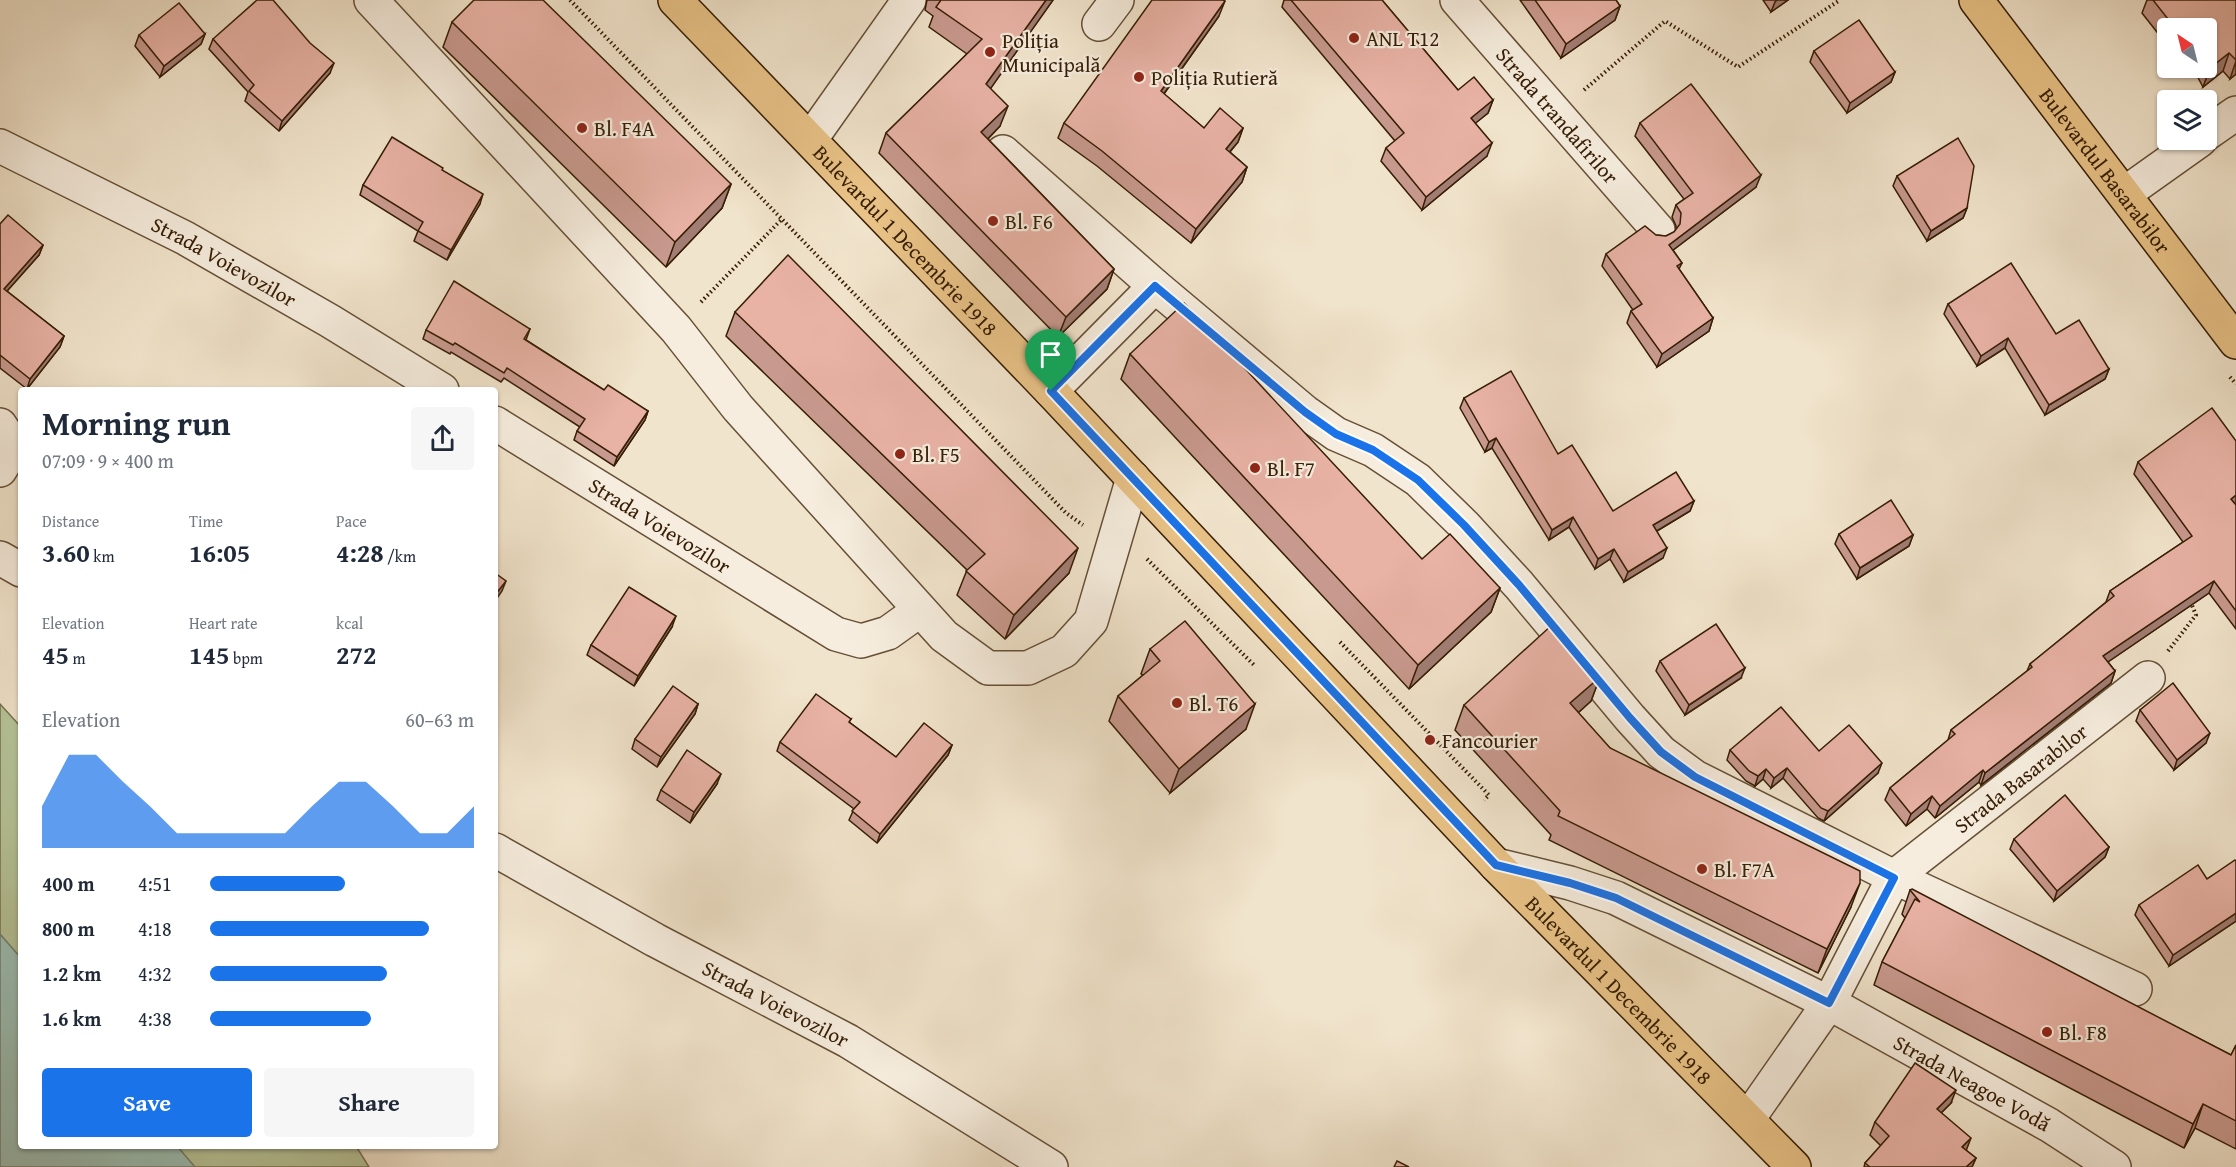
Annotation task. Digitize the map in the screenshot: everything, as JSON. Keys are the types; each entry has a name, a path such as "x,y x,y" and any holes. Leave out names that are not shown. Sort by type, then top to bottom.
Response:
{"main road":[{"name":"Bulevardul 1 Decembrie 1918","path":"675,0 1051,391 1496,865 1794,1167"},
{"name":"Bulevardul Basarabilor","path":"1976,0 2236,342"}],"street":[{"path":"371,0 676,329 738,408 944,636 988,668 1029,668 1064,651 1091,621 1133,478"},
{"name":"Bulevardul 1 Decembrie 1918","path":"810,140 909,0"},
{"name":"Strada trandafirilor","path":"1456,0 1658,230"},
{"path":"2217,127 2236,113"},
{"name":"Strada Voievozilor","path":"0,146 185,238 330,321 437,387"},
{"path":"2124,194 2185,150"},
{"path":"1003,152 1155,286 1305,412 1336,434 1373,450 1418,480 1464,525 1519,585 1661,752 1695,777 1894,878 2135,989"},
{"path":"1051,391 1155,286"},
{"path":"0,425 10,442 8,459 0,470"},
{"name":"Strada Voievozilor","path":"498,425 836,634 861,641 888,633 920,610"},
{"path":"0,558 18,568"},
{"name":"Strada Basarabilor","path":"1894,878 2148,678"},
{"name":"Strada Voievozilor","path":"498,852 655,940 848,1041 1051,1167"},
{"name":"Strada Neagoe Vodă","path":"1496,865 1570,883 1616,898 1829,1003 2049,1125 2114,1167"},
{"path":"1748,1119 1829,1003 1894,878"}],"path":[{"path":"1556,114 1665,21 1738,67 1840,0"},
{"path":"676,329 782,219"},
{"path":"2148,678 2196,615 2188,594"}],"green space":[{"path":"0,704 18,724 18,1149 358,1149 369,1167 0,1167"}],"water":[{"path":"0,934 18,955 18,1149 180,1149 195,1167 0,1167"}],"building":[{"path":"257,0 273,0 310,43 334,63 282,121 249,91 254,85 213,39"},
{"name":"Bl. F4A","path":"474,0 543,0 731,184 675,242 452,22"},
{"path":"941,0 1046,0 986,84 1008,106 981,132 1114,269 1066,317 886,133 982,39 936,7"},
{"path":"1152,0 1225,1 1161,91 1204,128 1220,108 1243,128 1226,149 1247,167 1196,229 1102,151 1064,123"},
{"path":"1291,0 1382,0 1458,90 1474,77 1493,100 1471,118 1492,143 1426,197 1386,148 1404,133"},
{"path":"1535,0 1616,0 1620,6 1566,44"},
{"path":"2153,0 2236,0 2236,60 2229,53 2217,62 2217,18 2167,18"},
{"path":"179,3 205,34 164,66 139,35"},
{"path":"1859,20 1895,72 1850,103 1814,51"},
{"path":"1691,84 1761,175 1669,245 1682,263 1677,266 1713,318 1662,354 1631,311 1642,304 1606,254 1645,226 1656,235 1666,236 1674,232 1680,224 1681,213 1676,205 1693,193 1640,123"},
{"path":"392,137 483,194 451,250 418,231 423,222 363,185"},
{"path":"1958,138 1974,166 1967,208 1931,231 1897,176"},
{"path":"8,215 43,245 4,289 64,336 30,379 0,355 0,224"},
{"name":"Bl. F5","path":"788,255 1078,548 1014,615 966,571 985,554 735,312"},
{"path":"2011,263 2056,334 2079,320 2109,369 2049,405 2008,338 1981,356 1948,304"},
{"path":"454,281 530,329 524,339 604,390 608,385 648,411 617,457 577,431 585,419 507,368 504,373 455,343 453,345 426,330"},
{"name":"Bl. F7","path":"1184,303 1422,559 1450,534 1500,588 1418,665 1130,354"},
{"path":"1511,371 1558,454 1572,445 1613,511 1676,472 1694,501 1653,525 1667,548 1628,572 1614,549 1598,559 1573,517 1552,530 1496,438 1489,442 1464,398"},
{"path":"2212,408 2236,441 2236,495 2231,499 2236,505 2236,611 2214,581 2103,656 2115,671 1985,773 1983,770 1940,806 1932,796 1911,814 1890,788 1955,734 1951,730 2032,667 2030,664 2114,596 2110,591 2192,536 2138,462"},
{"path":"1891,500 1913,535 1860,568 1839,534"},
{"path":"498,575 506,581 498,591"},
{"path":"629,587 676,616 638,676 591,645"},
{"name":"Bl. T6","path":"1185,621 1255,704 1179,769 1118,696 1160,661 1150,649"},
{"path":"1553,624 1600,677 1570,703 1610,748 1860,871 1860,883 1827,949 1558,816 1560,811 1464,705"},
{"path":"1716,624 1745,668 1689,705 1660,661"},
{"path":"2173,683 2210,733 2177,760 2140,710"},
{"path":"673,686 698,704 661,757 635,739"},
{"path":"816,694 851,719 849,722 896,757 924,723 952,745 880,834 852,811 860,802 780,742"},
{"path":"1781,707 1819,751 1849,725 1882,763 1828,811 1821,808 1787,768 1774,778 1766,769 1758,776 1749,771 1730,750"},
{"path":"687,750 721,774 694,812 661,790"},
{"path":"2065,795 2109,847 2057,891 2014,839"},
{"path":"2235,860 2236,913 2173,955 2139,905 2198,865 2207,879"},
{"name":"Bl. F8","path":"1912,889 2231,1055 2236,1045 2236,1121 2203,1104 2193,1124 1882,962 1915,899 1920,902 1910,890"},
{"path":"1915,1063 1956,1090 1937,1109 1971,1138 1962,1147 1976,1158 1966,1167 1870,1167 1865,1163 1889,1136 1875,1122"},
{"path":"1397,1161 1409,1167 1394,1167"}],"place":[{"name":"ANL T12","path":"1354,38"},
{"name":"Poliția Municipală","path":"990,52"},
{"name":"Poliția Rutieră","path":"1139,77"},
{"name":"Bl. F4A","path":"582,128"},
{"name":"Bl. F6","path":"993,221"},
{"name":"Bl. F5","path":"900,454"},
{"name":"Bl. F7","path":"1255,468"},
{"name":"Bl. T6","path":"1177,703"},
{"name":"Fancourier","path":"1430,740"},
{"name":"Bl. F7A","path":"1702,869"},
{"name":"Bl. F8","path":"2047,1032"}],"route":[{"path":"1155,286 1305,412 1336,434 1373,450 1418,480 1464,525 1519,585 1661,752 1695,777 1894,878 1829,1003 1616,898 1570,883 1496,865 1051,391 1155,286"}]}
